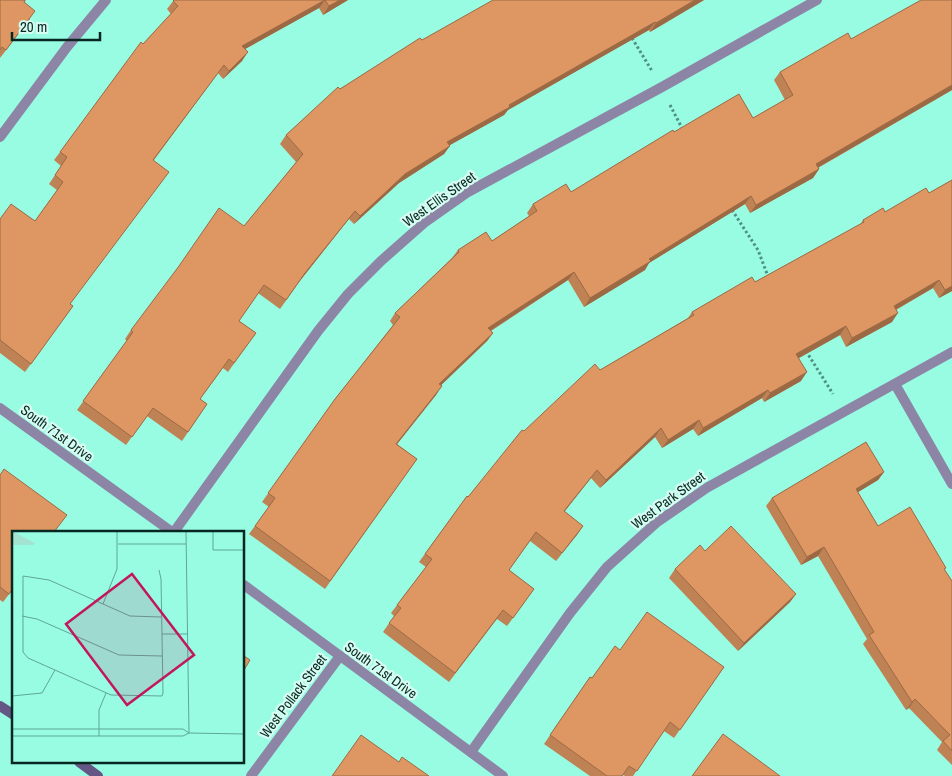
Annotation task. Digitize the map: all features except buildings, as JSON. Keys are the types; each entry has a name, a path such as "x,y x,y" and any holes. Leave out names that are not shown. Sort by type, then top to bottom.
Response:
{"street":[{"path":"0,136 67,47 106,0"},
{"name":"West Ellis Street","path":"174,531 318,331 348,294 381,261 424,223 468,192 662,87 817,0"},
{"name":"West Park Street","path":"471,752 570,613 607,567 656,523 708,487 952,352"},
{"path":"895,384 952,484"},
{"name":"South 71st Drive","path":"0,408 172,531"},
{"name":"South 71st Drive","path":"245,587 503,776"},
{"name":"West Pollack Street","path":"251,776 340,656"},
{"path":"0,706 12,715"},
{"path":"82,764 98,776"}],"path":[{"path":"631,37 662,87 687,138"},
{"path":"728,205 758,250 772,286"},
{"path":"806,350 843,412"}]}
